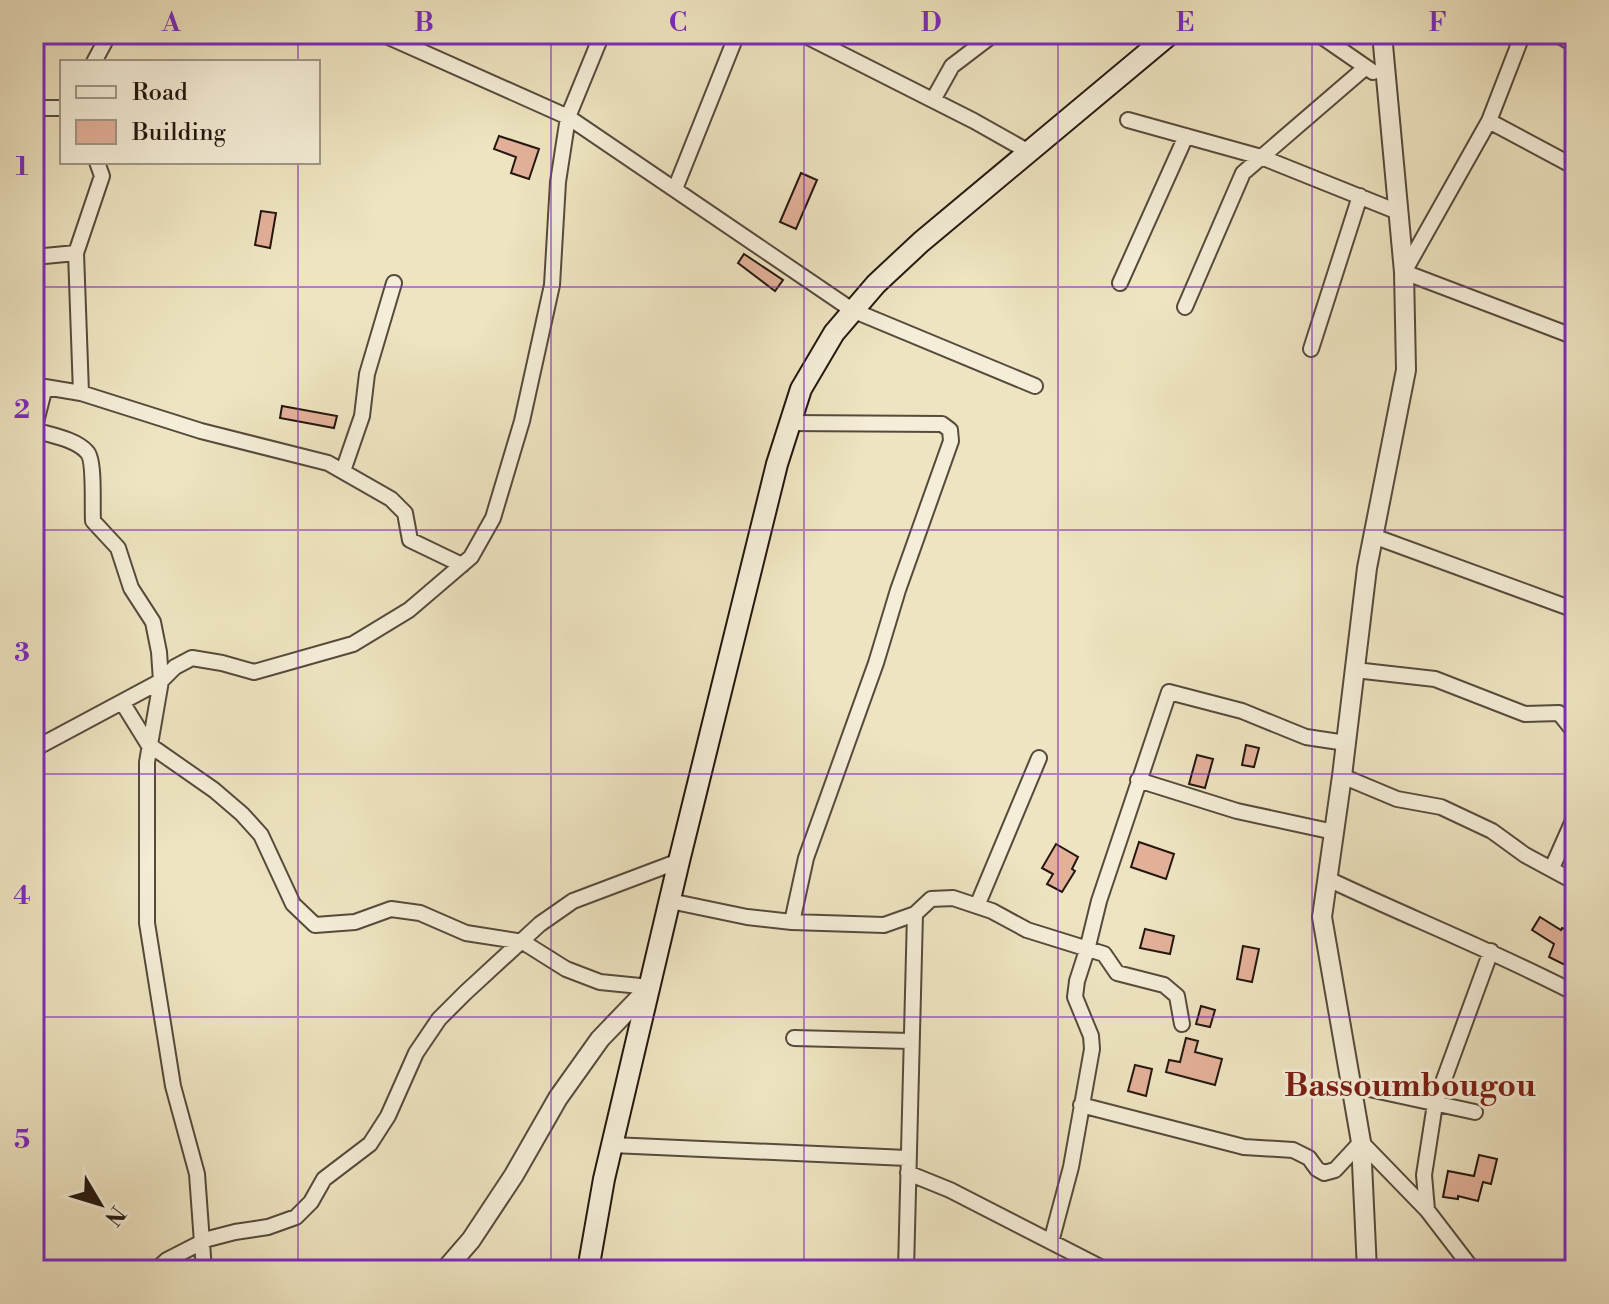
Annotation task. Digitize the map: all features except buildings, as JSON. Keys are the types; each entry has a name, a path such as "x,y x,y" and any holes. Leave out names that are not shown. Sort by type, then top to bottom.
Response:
{"main road":[{"path":"588,1270 612,1145 679,861 788,423 816,360 852,310 921,242 1170,34"}],"street":[{"path":"95,60 109,34"},
{"path":"382,34 568,117 852,310 1035,386"},
{"path":"34,749 161,681 175,667 192,658 254,672 353,644 409,610 471,557 493,518 532,382 552,285 558,182 568,117 602,34"},
{"path":"675,189 737,34"},
{"path":"802,34 1029,152"},
{"path":"933,100 952,66 994,34"},
{"path":"1318,34 1386,81"},
{"path":"1367,1270 1361,1142 1322,917 1373,536 1406,370 1404,272 1382,34"},
{"path":"1404,272 1489,121 1525,34"},
{"path":"1556,34 1575,45"},
{"path":"1185,307 1243,173 1366,67"},
{"path":"34,108 60,108"},
{"path":"1128,120 1261,157 1398,212"},
{"path":"1489,121 1575,167"},
{"path":"1120,283 1186,136"},
{"path":"81,393 76,253 102,176 98,164"},
{"path":"1311,349 1360,196"},
{"path":"34,257 76,253"},
{"path":"1404,272 1575,337"},
{"path":"343,471 362,416 367,374 394,283"},
{"path":"204,1270 197,1174 173,1086 147,923 148,744 161,681 159,652 153,622 131,588 118,548 93,521 92,460 87,451 34,430 45,387 81,393 201,431 328,463 391,499 405,513 410,540 462,565"},
{"path":"788,423 942,424 950,430 951,441 806,858 792,922"},
{"path":"1373,536 1575,610"},
{"path":"1355,670 1435,679 1525,714 1559,713 1575,733"},
{"path":"1051,1242 1071,1167 1092,1049 1091,1036 1075,997 1077,981 1099,901 1169,692 1242,711 1306,737 1346,743"},
{"path":"122,702 148,744 214,790 261,835 293,904 315,925 355,922 391,909 420,913 466,933 523,942 566,969 600,982 650,987"},
{"path":"977,906 1039,758"},
{"path":"1342,776 1397,799 1441,807 1492,831 1525,855 1575,882"},
{"path":"1138,780 1237,811 1334,832"},
{"path":"1552,868 1575,816"},
{"path":"156,1270 167,1260 201,1243 296,1217 311,1202 324,1179 370,1144 388,1116 416,1053 439,1019 465,993 540,924 573,901 679,861"},
{"path":"1328,879 1491,951 1575,993"},
{"path":"670,901 747,917 884,925 915,914 931,899 953,898 992,911 1027,930 1104,954 1117,973 1164,985 1177,996 1182,1024"},
{"path":"906,1270 915,914"},
{"path":"1427,1210 1424,1175 1435,1104 1491,951"},
{"path":"445,1270 471,1240 514,1175 558,1098 600,1039 650,987"},
{"path":"794,1038 910,1041"},
{"path":"1351,1085 1475,1112"},
{"path":"1081,1105 1244,1147 1293,1150 1309,1158 1324,1173 1335,1170 1361,1142"},
{"path":"1361,1142 1427,1210 1473,1270"},
{"path":"612,1145 908,1166 1106,1270"}],"district":[{"name":"Bassoumbougou","path":"1410,1085"}]}
